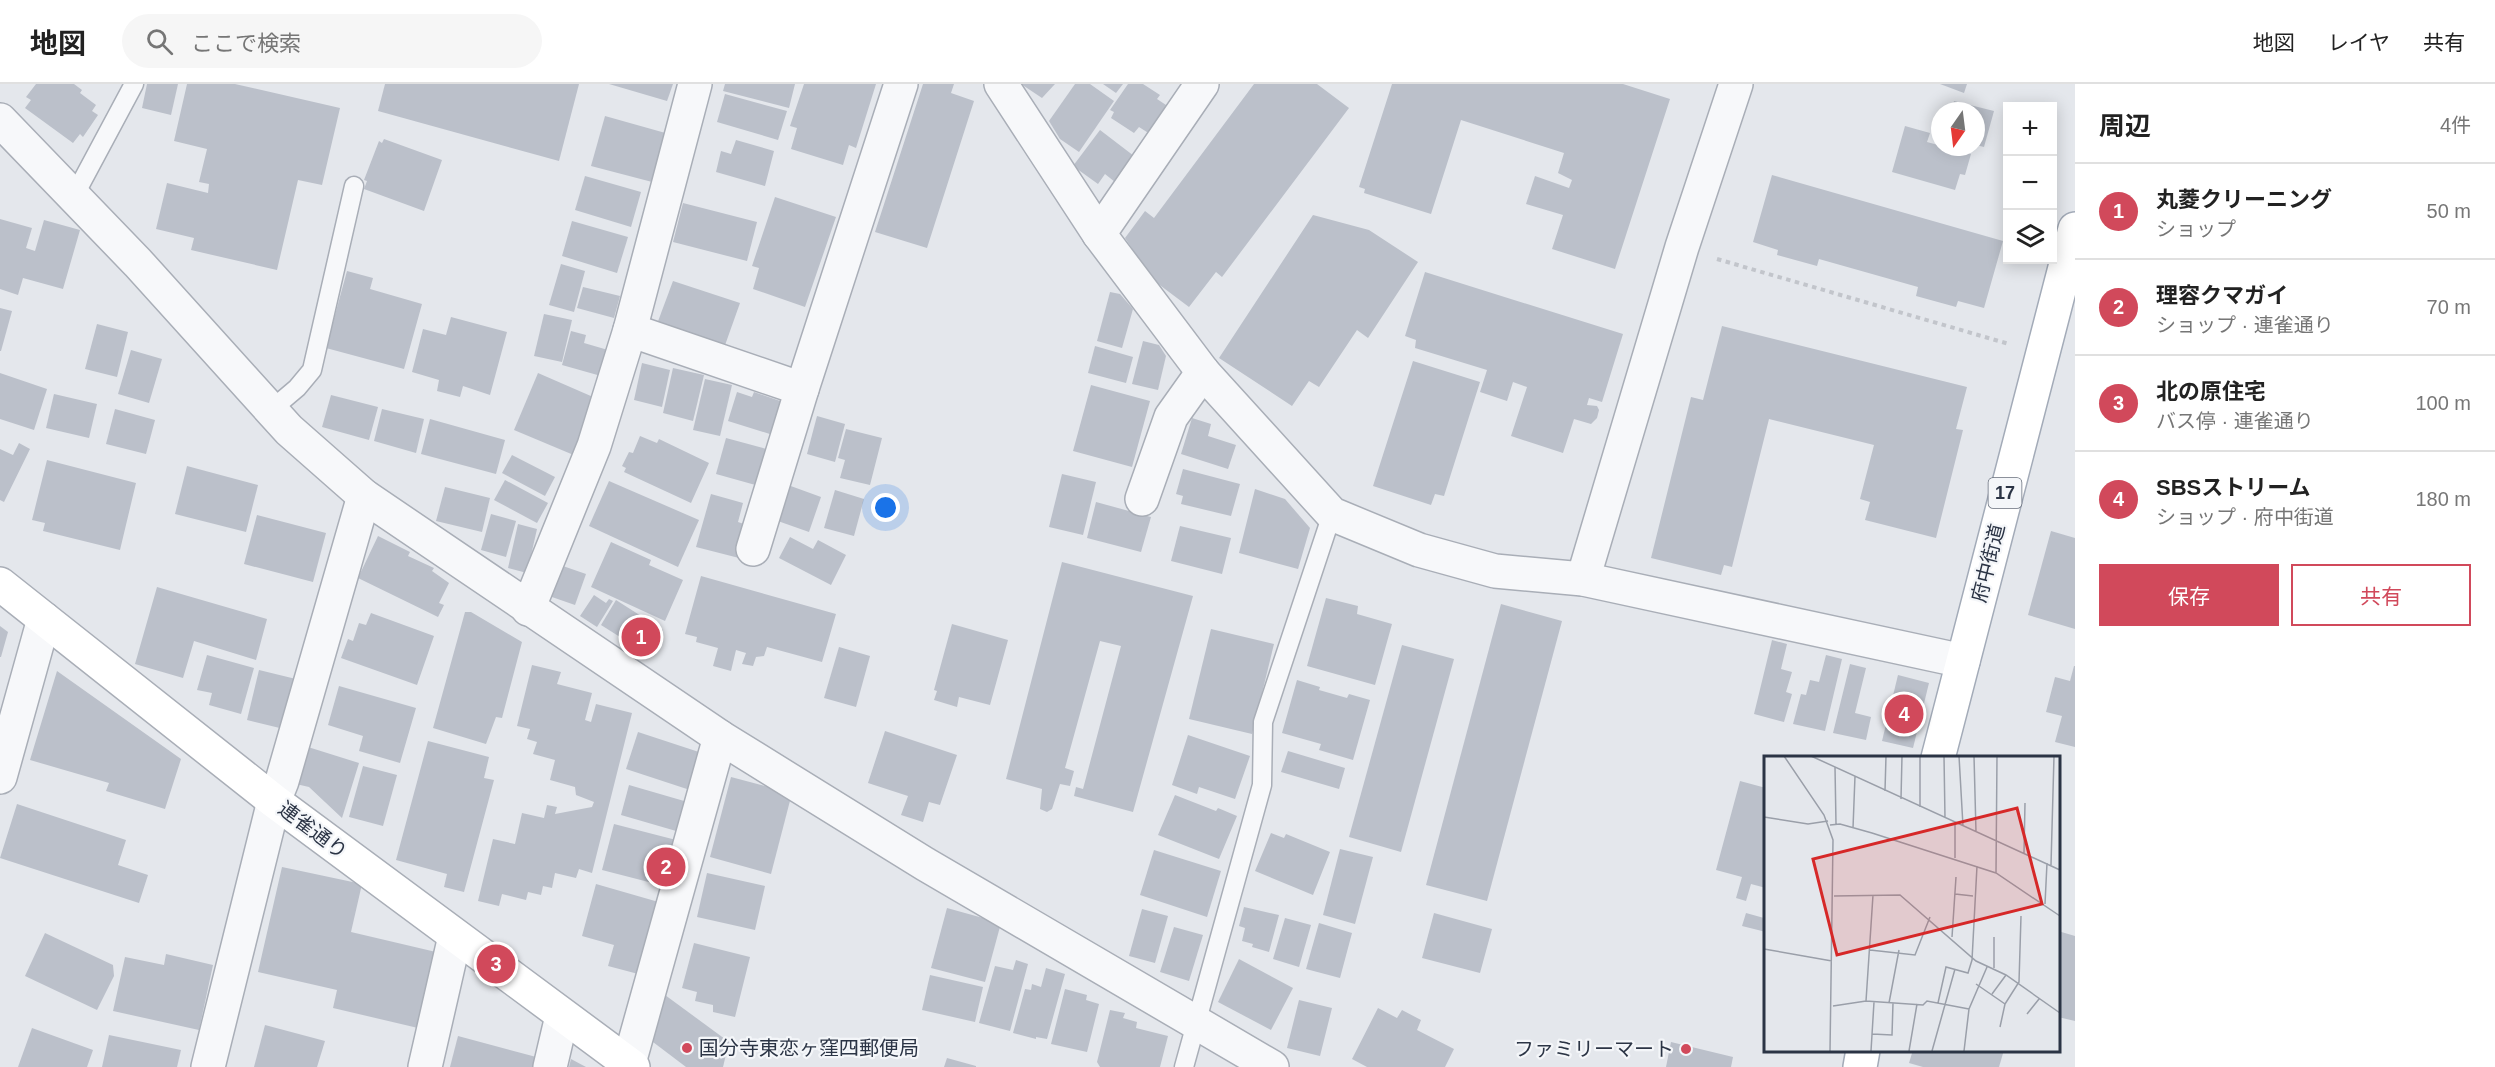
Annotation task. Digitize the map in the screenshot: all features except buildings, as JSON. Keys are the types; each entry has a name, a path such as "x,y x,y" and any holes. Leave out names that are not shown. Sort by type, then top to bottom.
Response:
{"main road":[{"name":"府中街道","path":"1939,756 2075,229"},
{"name":"連雀通り","path":"0,584 274,801 631,1065"},
{"path":"1860,1067 1863,1052"}],"street":[{"path":"528,609 594,446 630,330 695,84"},
{"path":"753,549 802,389 901,84"},
{"path":"1002,84 1099,234 1203,372 1332,514 1419,550 1495,571 1583,579 1963,661"},
{"path":"1099,234 1202,84"},
{"path":"1583,579 1682,247 1736,84"},
{"path":"0,120 138,263 289,430 364,496 720,737 924,864 1272,1067"},
{"path":"630,330 802,389"},
{"path":"1142,499 1171,417 1203,372"},
{"path":"208,1067 274,801 282,781 364,496"},
{"path":"0,777 44,619"},
{"path":"631,1065 720,737"},
{"path":"426,1067 455,936"},
{"path":"550,1067 562,1016"}],"lane":[{"path":"73,198 134,84"},
{"path":"271,410 297,388 312,370 354,186"},
{"path":"1184,1067 1262,785 1263,722 1332,514"}],"path":[{"path":"1682,247 1729,264 2041,355"}],"place":[{"name":"丸菱クリーニング","path":"641,637"},
{"name":"SBSストリーム","path":"1904,714"},
{"name":"理容クマガイ","path":"666,867"},
{"name":"北の原住宅","path":"496,964"},
{"name":"国分寺東恋ヶ窪四郵便局","path":"687,1048"},
{"name":"ファミリーマート","path":"1686,1049"}]}
